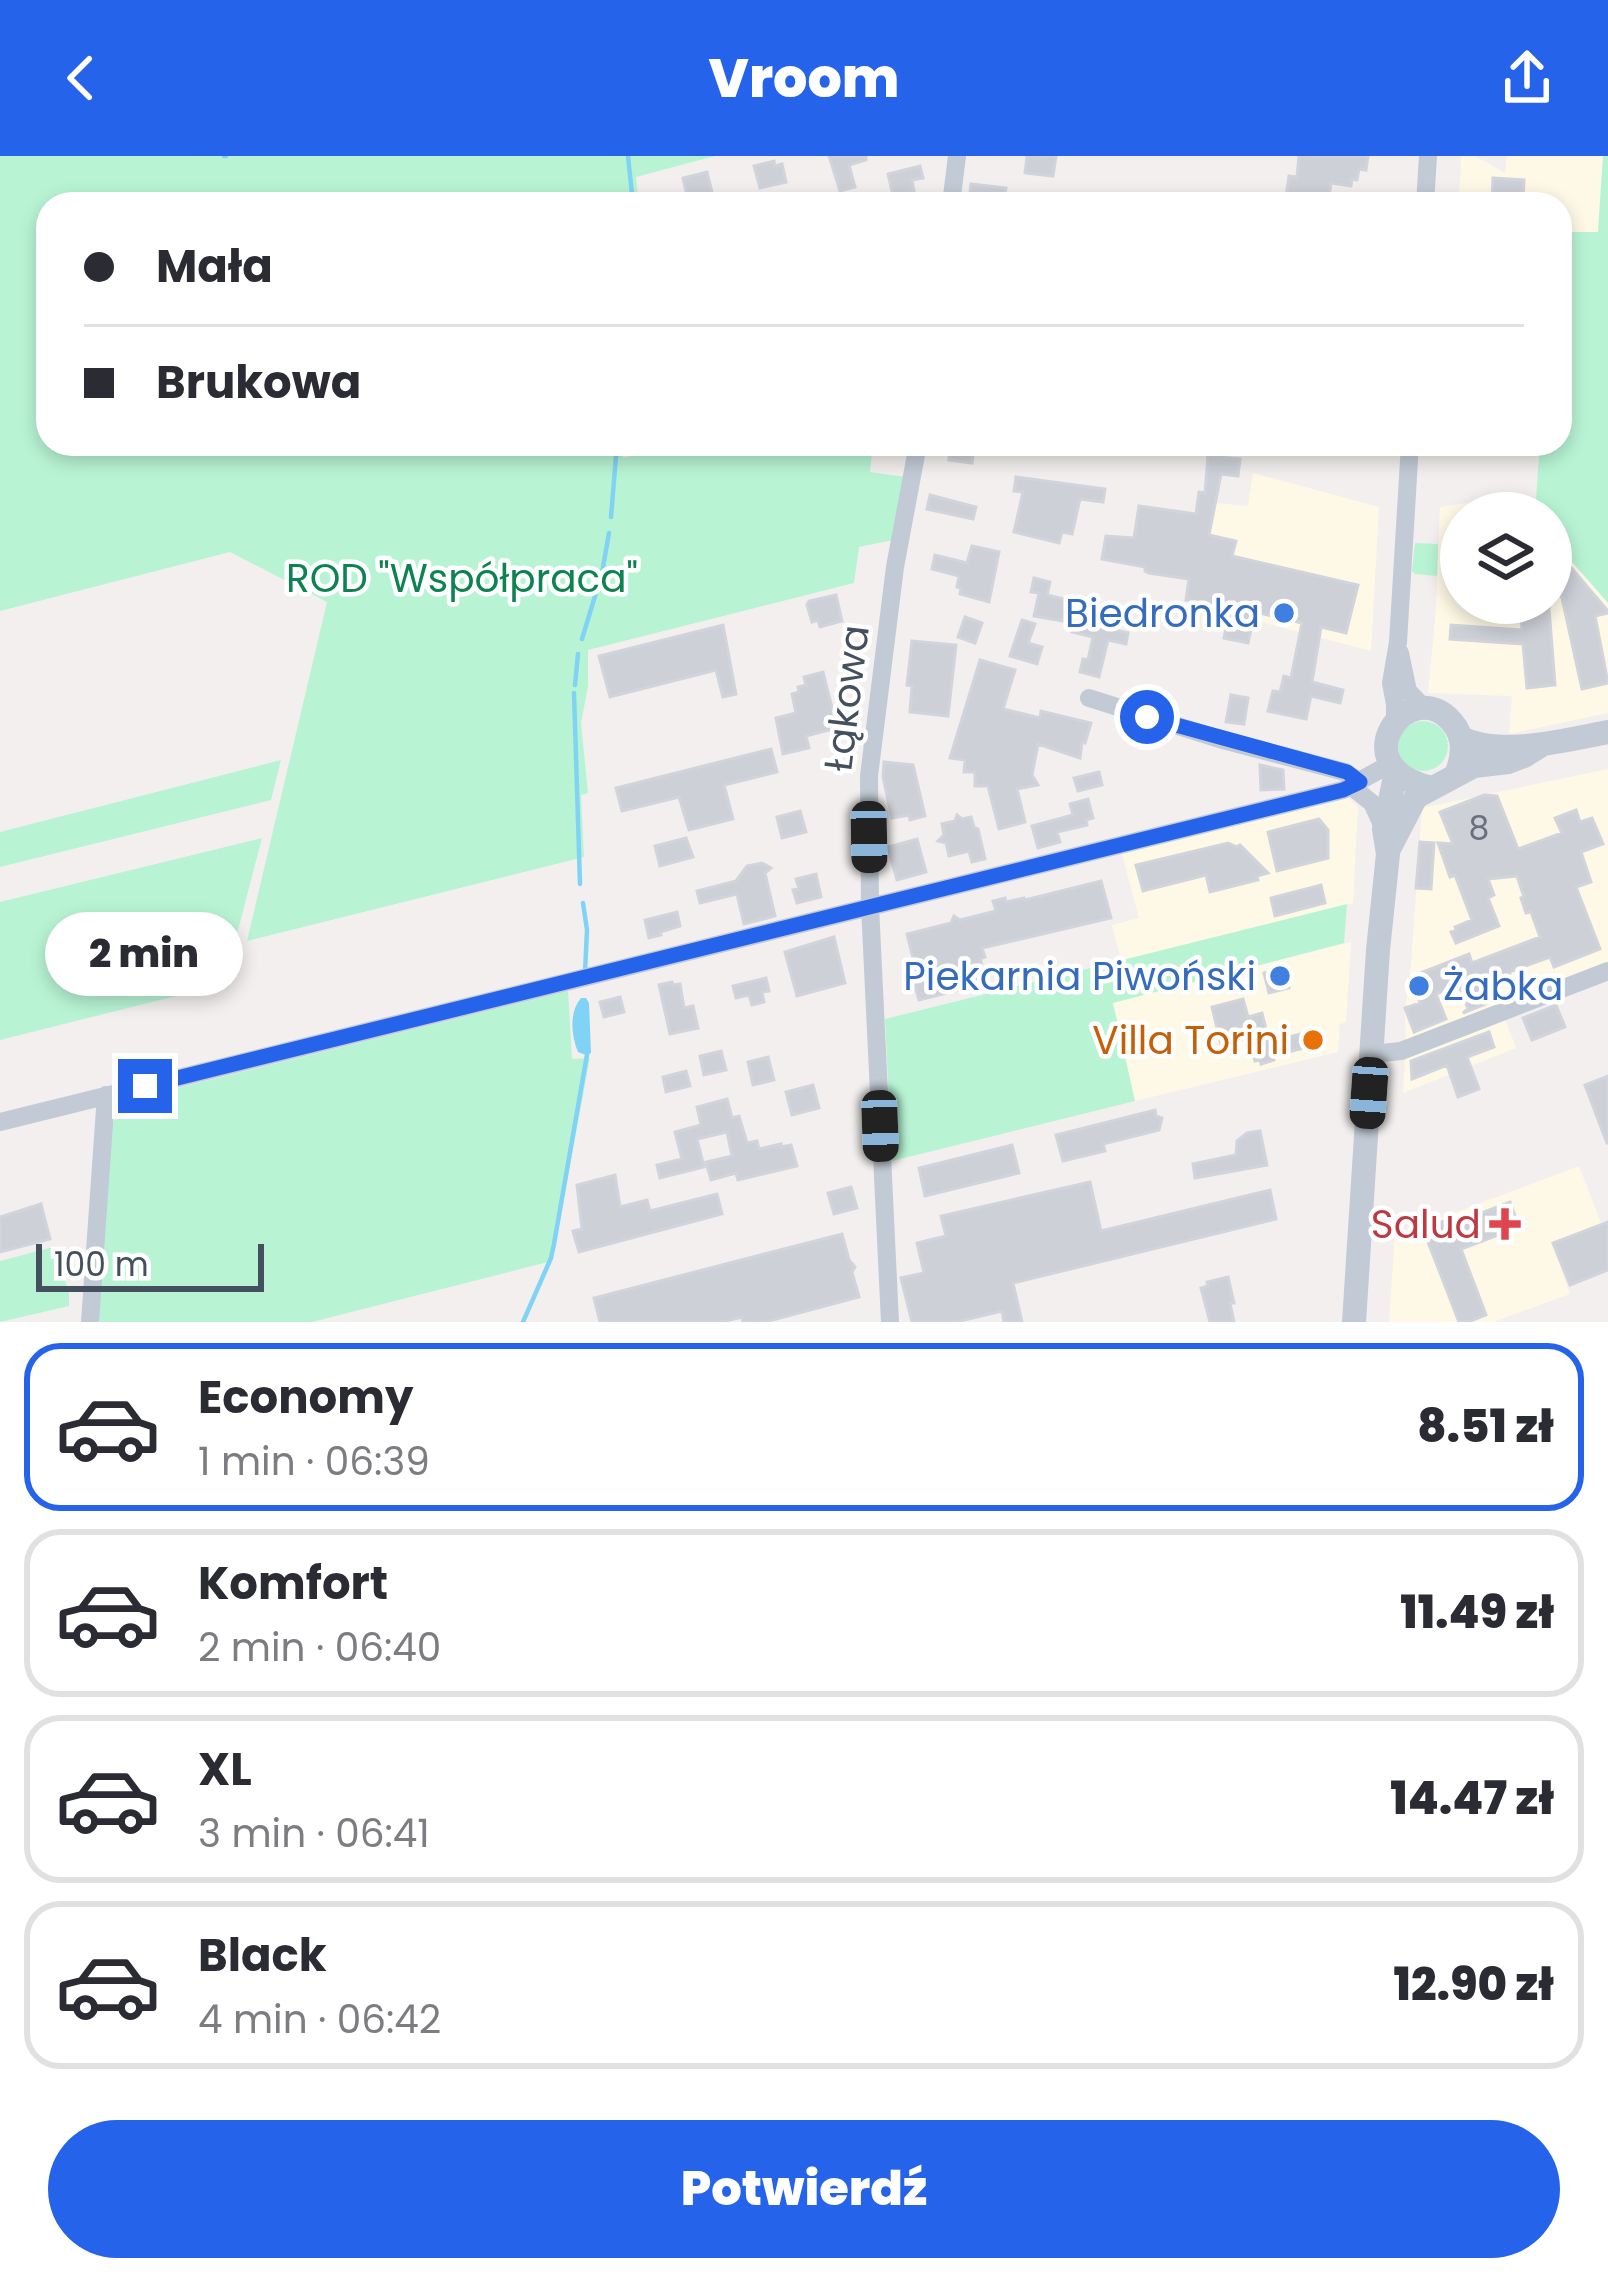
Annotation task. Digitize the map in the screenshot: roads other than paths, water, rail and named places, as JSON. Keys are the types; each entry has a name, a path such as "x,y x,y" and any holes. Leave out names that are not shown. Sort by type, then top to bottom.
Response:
{"street":[{"path":"952,192 957,156"},
{"path":"1426,192 1427,156"},
{"name":"Łąkowa","path":"890,1322 868,776 895,567 916,456"},
{"path":"1395,721 1390,683 1398,643 1409,456"},
{"path":"1398,643 1408,691 1424,708 1447,716 1460,737 1462,761 1456,775"},
{"path":"1089,698 1347,772 1372,803 1386,841"},
{"path":"1354,1322 1393,768 1386,740 1404,713 1424,708"},
{"path":"1460,737 1474,745 1540,746 1608,732"},
{"path":"1386,841 1416,797 1474,766 1508,761 1540,746"},
{"path":"0,1122 1356,784 1393,768"},
{"path":"1393,768 1416,784 1432,788"},
{"path":"1371,1054 1401,1051 1608,971"},
{"path":"90,1322 106,1096"}],"water":[{"path":"581,998 589,1003 591,1053 586,1055 578,1052 573,1031 574,1010"}],"waterway":[{"path":"628,156 632,192"},
{"path":"611,517 616,456"},
{"path":"582,639 609,533"},
{"path":"575,685 578,654"},
{"path":"574,693 580,884"},
{"path":"583,903 585,972"},
{"path":"523,1322 551,1258 588,1049"}],"place":[{"name":"Biedronka","path":"1284,613"},
{"name":"Piekarnia Piwoński","path":"1280,976"},
{"name":"Żabka","path":"1419,986"},
{"name":"Villa Torini","path":"1313,1040"},
{"name":"Salud","path":"1505,1224"}],"park label":[{"name":"ROD \"Współpraca\"","path":"462,578"}]}
